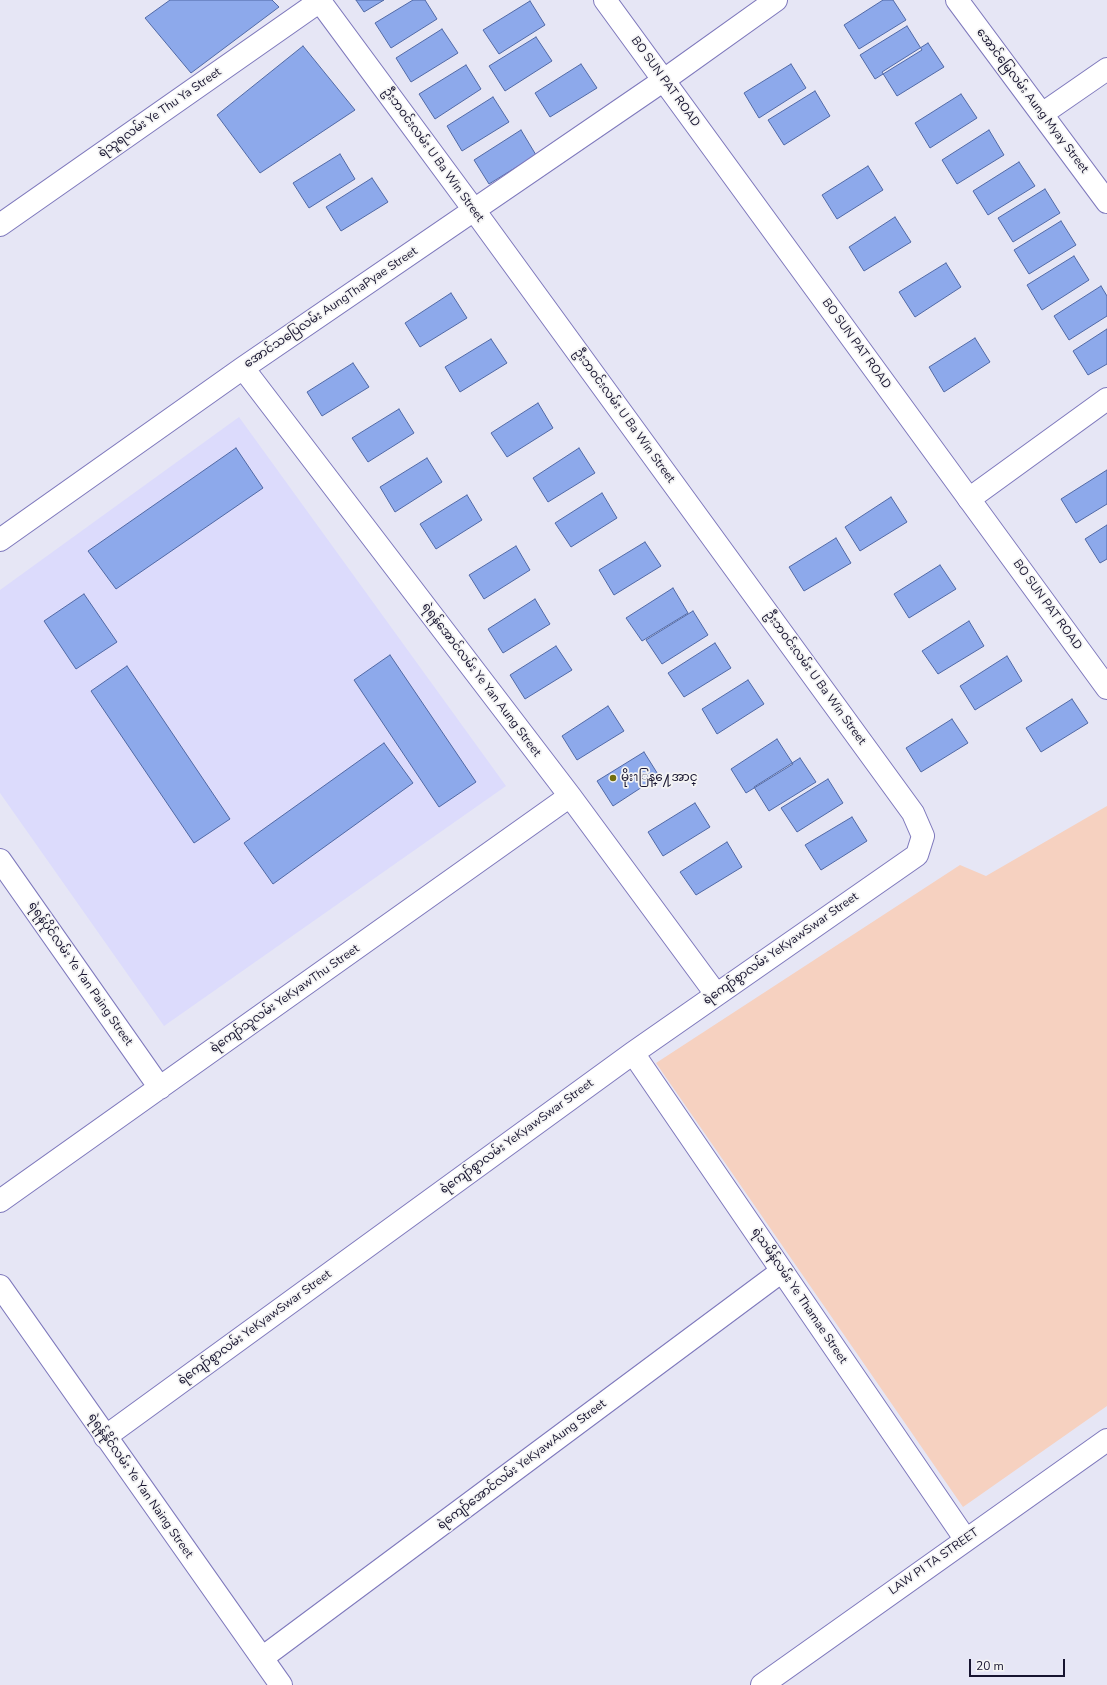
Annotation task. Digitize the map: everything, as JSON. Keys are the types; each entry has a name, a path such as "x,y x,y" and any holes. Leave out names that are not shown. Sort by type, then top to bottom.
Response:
{"street":[{"name":"BO SUN PAT ROAD","path":"605,0 1107,688"},
{"name":"အောင်သပြေလမ်း AungThaPyae Street","path":"0,540 243,368 664,80 776,0"},
{"name":"အောင်မြေလမ်း Aung Myay Street","path":"957,0 1107,202"},
{"name":"ဦးဘဝင်းလမ်း U Ba Win Street","path":"319,1 474,210 913,814 923,836"},
{"name":"ရဲသူရလမ်း Ye Thu Ya Street","path":"0,225 319,1"},
{"path":"1042,114 1107,69"},
{"name":"ရဲရန်အောင်လမ်း Ye Yan Aung Street","path":"243,368 570,796 716,994"},
{"path":"969,499 1107,399"},
{"name":"ရဲကျော်သူလမ်း YeKyawThu Street","path":"0,1201 570,796"},
{"name":"ရဲကျော်စွာလမ်း YeKyawSwar Street","path":"106,1436 633,1052 917,855 923,836"},
{"name":"ရဲရန်ပိုင်လမ်း Ye Yan Paing Street","path":"0,860 160,1088"},
{"name":"ရဲသမိန်လမ်း Ye Thamae Street","path":"633,1052 966,1540"},
{"name":"ရဲကျော်အောင်လမ်း YeKyawAung Street","path":"262,1658 782,1271"},
{"name":"ရဲရန်နိုင်လမ်း Ye Yan Naing Street","path":"0,1286 281,1685"},
{"name":"LAW PI TA STREET","path":"762,1685 1107,1440"}],"shaded area":[{"path":"239,417 506,786 164,1026 0,793 0,590"},
{"path":"1107,806 1107,1406 963,1507 656,1063 960,865 986,876"}],"building":[{"path":"170,0 272,0 279,7 191,73 145,18"},
{"path":"356,0 384,0 364,12"},
{"path":"413,0 425,0 437,19 391,48 375,23"},
{"path":"883,0 893,0 906,20 859,49 844,25"},
{"path":"530,1 545,25 499,54 483,30"},
{"path":"907,26 922,50 875,79 860,55"},
{"path":"442,29 458,53 411,82 396,58"},
{"path":"536,37 552,61 505,91 489,66"},
{"path":"928,43 944,67 897,96 882,72"},
{"path":"303,46 355,110 260,173 217,115"},
{"path":"581,64 597,88 550,117 535,93"},
{"path":"791,64 806,88 759,118 744,93"},
{"path":"466,65 481,89 435,119 419,94"},
{"path":"815,91 830,116 784,145 768,120"},
{"path":"961,94 977,118 930,148 915,123"},
{"path":"493,97 509,122 462,151 447,126"},
{"path":"521,130 536,155 489,184 474,160"},
{"path":"989,130 1004,155 957,184 942,160"},
{"path":"340,154 355,179 309,208 293,183"},
{"path":"1019,162 1035,186 988,215 973,191"},
{"path":"868,166 883,190 837,219 822,195"},
{"path":"372,178 388,202 341,231 326,207"},
{"path":"1045,189 1060,213 1013,242 998,218"},
{"path":"895,217 911,242 864,271 849,247"},
{"path":"1061,221 1076,245 1029,274 1014,250"},
{"path":"1074,256 1089,280 1042,310 1027,285"},
{"path":"946,263 961,287 915,317 899,292"},
{"path":"1101,286 1107,296 1107,316 1069,340 1054,316"},
{"path":"451,293 467,318 420,347 405,323"},
{"path":"1107,329 1107,364 1088,375 1073,351"},
{"path":"975,338 990,362 944,392 929,367"},
{"path":"491,339 507,363 460,392 445,367"},
{"path":"353,363 369,387 322,416 307,392"},
{"path":"538,403 553,428 507,457 491,433"},
{"path":"399,409 414,433 368,462 352,438"},
{"path":"236,448 263,488 116,589 88,551"},
{"path":"579,448 595,473 548,502 533,478"},
{"path":"427,458 442,482 395,512 380,487"},
{"path":"1107,470 1107,504 1076,523 1061,499"},
{"path":"602,493 617,518 571,547 555,523"},
{"path":"467,495 482,520 436,549 420,524"},
{"path":"891,497 907,522 860,551 845,527"},
{"path":"1107,525 1107,559 1100,563 1085,539"},
{"path":"836,538 851,563 804,591 789,567"},
{"path":"645,542 661,566 614,595 599,570"},
{"path":"516,546 530,570 484,599 469,575"},
{"path":"940,565 956,589 909,618 894,594"},
{"path":"673,588 688,613 642,641 626,618"},
{"path":"84,594 117,642 76,669 44,621"},
{"path":"535,599 550,624 503,653 488,629"},
{"path":"693,611 708,635 662,664 646,640"},
{"path":"969,621 984,646 938,674 922,651"},
{"path":"715,643 731,668 684,697 668,673"},
{"path":"556,646 572,670 525,699 510,675"},
{"path":"390,655 476,782 439,807 354,680"},
{"path":"1007,656 1022,681 975,710 960,686"},
{"path":"127,666 230,819 194,843 91,691"},
{"path":"748,680 764,704 717,734 702,709"},
{"path":"1072,699 1088,723 1041,752 1026,728"},
{"path":"608,706 624,731 577,760 562,736"},
{"path":"952,719 968,743 921,772 906,748"},
{"path":"777,739 793,764 746,793 731,769"},
{"path":"384,743 413,783 273,884 244,843"},
{"path":"644,752 659,776 613,806 597,781"},
{"path":"800,758 816,782 769,811 754,787"},
{"path":"828,779 843,803 797,832 781,808"},
{"path":"695,803 710,827 663,856 648,832"},
{"path":"852,817 867,841 821,870 805,845"},
{"path":"727,842 742,867 696,895 680,872"}],"place":[{"name":"မိုးၫြန္႔ေအာင္","path":"613,778"}]}
